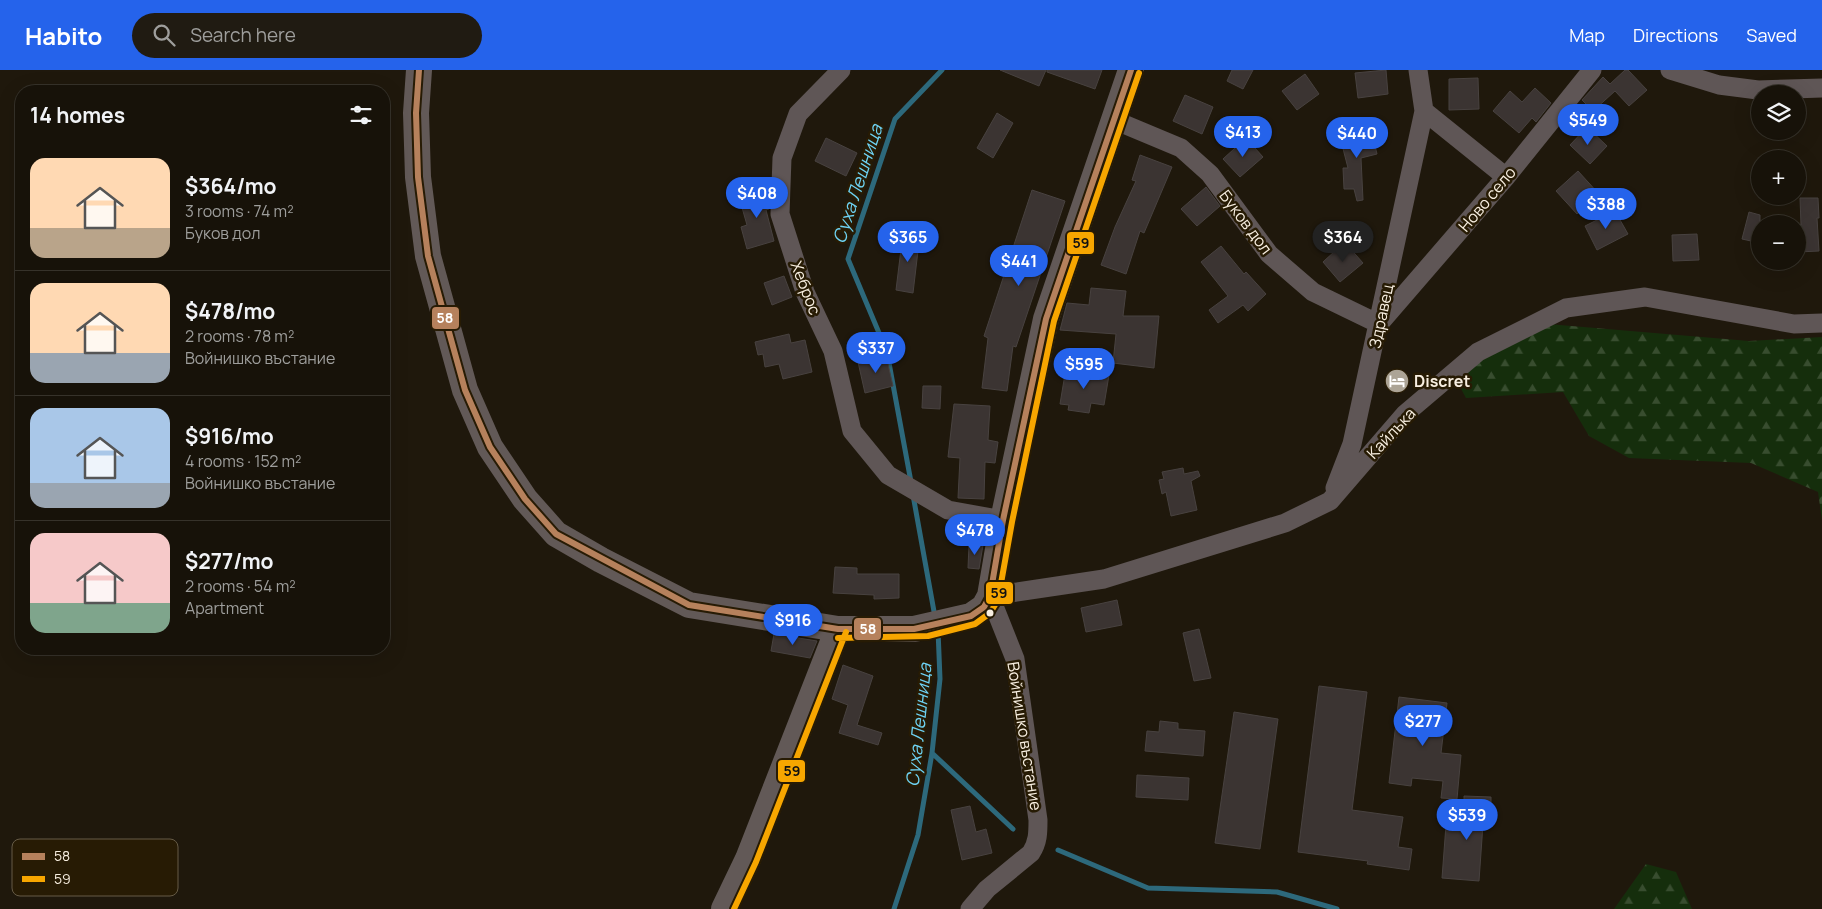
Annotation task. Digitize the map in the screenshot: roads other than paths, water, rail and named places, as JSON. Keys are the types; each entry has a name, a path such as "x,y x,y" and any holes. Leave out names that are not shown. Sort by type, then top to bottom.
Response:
{"street":[{"path":"419,70 416,113 418,177 428,256 465,390 490,447 525,500 556,534 600,560 689,606 838,629 937,625 971,616 984,607 990,596 1003,520 1046,319 1131,70"},
{"name":"Хеброс","path":"840,70 798,114 782,158 780,214 804,292 833,351 852,431 888,475 948,510 1003,520"},
{"name":"Здравец","path":"1330,501 1352,444 1424,111 1418,70"},
{"name":"Ново село","path":"1379,324 1506,177 1592,70"},
{"path":"1670,70 1719,85 1738,88 1758,90 1822,88"},
{"path":"1424,111 1506,177"},
{"name":"Буков дол","path":"1114,120 1181,148 1210,174 1269,254 1313,292 1379,324"},
{"name":"Кайлъка","path":"990,596 1104,579 1285,523 1330,501 1405,414 1478,352 1566,308 1646,297 1794,324 1822,323"},
{"name":"Войнишко въстание","path":"970,909 986,889 1031,853 1038,837 1038,820 1015,660 990,596"},
{"path":"724,909 748,859 838,629"}],"waterway":[{"name":"Суха Лешница","path":"911,482 887,352 848,259 895,119 942,70"},
{"name":"Суха Лешница","path":"913,495 935,617"},
{"name":"Суха Лешница","path":"894,909 918,835 932,753 940,679 938,630"},
{"path":"932,753 1013,829"},
{"path":"1058,850 1148,888 1277,892 1337,909"}],"place":[{"name":"Discret","path":"1397,381"}]}
